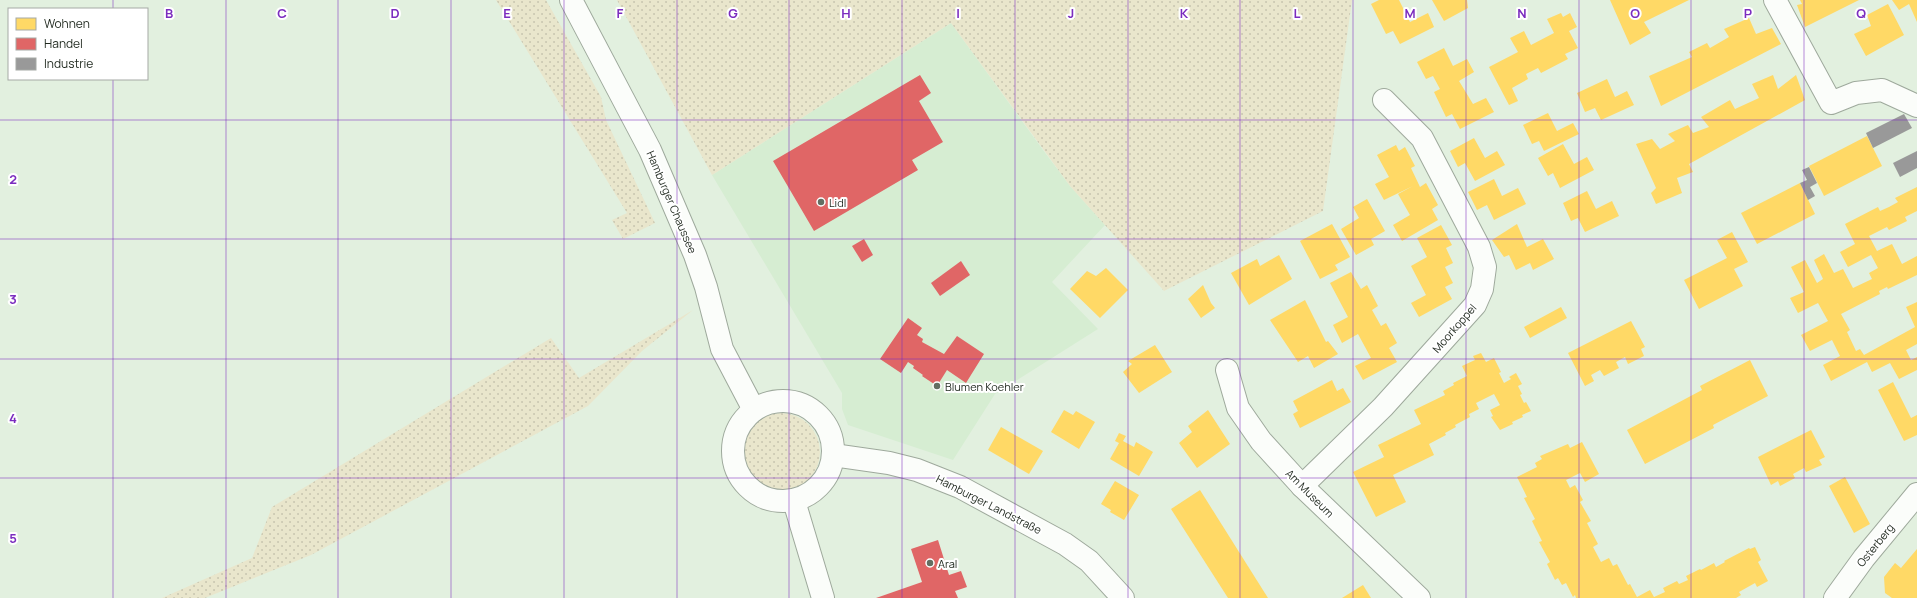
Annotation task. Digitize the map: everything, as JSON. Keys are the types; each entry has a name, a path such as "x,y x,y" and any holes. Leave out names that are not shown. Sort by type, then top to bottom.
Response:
{"main road":[{"name":"Hamburger Chaussee","path":"571,0 650,150 695,255 706,287 722,349 754,410"},
{"path":"1775,0 1830,104 1856,93 1882,90 1917,106"},
{"name":"Moorkoppel","path":"1302,486 1383,407 1476,305 1482,289 1485,267 1475,239 1422,138 1384,100"},
{"name":"Am Museum","path":"1227,370 1238,408 1261,441 1302,486 1419,598"},
{"path":"780,401 794,402 819,416 827,427 832,441 833,455 830,471 821,484 809,494 794,501 777,502 760,497 746,486 737,472 733,455 734,438 742,423 754,410 767,404 780,401"},
{"name":"Hamburger Landstraße","path":"833,455 865,458 917,470 960,487 1065,544 1089,561 1123,598"},
{"name":"Osterberg","path":"1836,598 1864,558 1917,494"},
{"path":"794,501 823,598"}],"shaded area":[{"path":"496,0 546,0 601,97 606,120 655,223 623,239 612,220 627,213"},
{"path":"617,0 1352,0 1323,211 1164,291 1070,186 951,23 712,175"},
{"path":"951,23 1070,186 1105,225 1052,282 1098,329 995,394 953,460 848,425 842,409 842,393 712,175"},
{"path":"693,310 642,351 588,406 311,555 205,598 162,598 252,558 272,507 551,338 579,378"},
{"path":"781,413 796,416 803,420 813,430 817,437 820,452 817,467 813,474 803,484 796,488 781,491 766,488 759,484 749,474 745,467 742,452 745,437 749,430 759,420 766,416"}],"building: Wohnen":[{"path":"1379,0 1399,0 1410,22 1428,13 1434,27 1400,44 1393,31 1386,34 1371,4"},
{"path":"1432,0 1467,0 1468,8 1444,21"},
{"path":"1610,0 1689,0 1644,22 1651,33 1630,45"},
{"path":"1800,0 1859,0 1805,27 1797,5 1802,4"},
{"path":"1892,0 1917,0 1917,22 1909,4 1899,10"},
{"path":"1888,4 1904,35 1866,56 1854,34 1871,26 1867,15"},
{"path":"1561,13 1563,17 1570,13 1577,27 1569,31 1578,48 1565,54 1568,59 1541,73 1538,68 1526,74 1528,79 1512,88 1518,101 1509,105 1489,67 1518,52 1510,38 1524,31 1531,45 1554,33 1547,19"},
{"path":"1749,18 1756,34 1772,28 1781,44 1661,106 1649,76 1692,57 1689,52 1707,43 1710,48 1729,37 1724,29"},
{"path":"1444,48 1453,66 1467,59 1474,72 1459,81 1473,104 1486,98 1494,112 1460,129 1452,114 1446,117 1434,92 1440,89 1433,76 1426,79 1417,62"},
{"path":"1773,75 1778,89 1796,75 1805,100 1689,164 1693,172 1677,178 1682,193 1656,204 1651,193 1656,188 1636,144 1652,139 1660,149 1675,141 1668,134 1688,125 1693,133 1709,127 1701,117 1730,100 1735,109 1759,98 1752,84"},
{"path":"1607,79 1615,97 1627,91 1634,105 1601,120 1595,108 1585,112 1577,93"},
{"path":"1548,113 1557,131 1573,123 1579,134 1544,151 1539,141 1532,144 1523,125"},
{"path":"1867,136 1882,166 1824,196 1809,166"},
{"path":"1474,138 1485,158 1497,151 1505,165 1475,181 1465,163 1458,167 1450,151"},
{"path":"1563,144 1574,164 1587,157 1594,170 1560,188 1553,173 1548,176 1538,158"},
{"path":"1396,145 1399,151 1405,147 1415,166 1411,168 1420,187 1426,183 1438,205 1432,209 1438,220 1402,241 1393,225 1410,215 1398,194 1413,186 1384,200 1375,184 1389,177 1377,155"},
{"path":"1494,179 1502,196 1518,188 1526,204 1494,220 1487,205 1477,210 1468,192"},
{"path":"1800,183 1815,214 1757,244 1741,213"},
{"path":"1917,187 1917,211 1905,217 1907,221 1889,230 1887,227 1869,236 1877,251 1892,244 1902,264 1917,256 1917,275 1888,289 1887,287 1879,291 1880,294 1841,314 1850,330 1847,332 1856,351 1860,349 1864,355 1915,327 1906,307 1917,302 1917,344 1906,350 1911,360 1917,357 1917,370 1899,379 1890,363 1872,372 1867,362 1831,381 1823,365 1840,356 1832,340 1810,351 1801,335 1828,321 1818,303 1798,313 1790,298 1804,292 1791,267 1805,260 1817,283 1823,279 1814,260 1824,254 1834,273 1843,269 1853,288 1872,279 1869,273 1878,268 1871,255 1848,267 1840,252 1855,244 1845,224 1878,207 1880,211 1889,207 1898,202 1895,198"},
{"path":"1587,191 1596,209 1612,201 1619,216 1585,232 1578,218 1571,221 1563,203"},
{"path":"1367,199 1385,231 1371,239 1374,245 1356,255 1341,229 1359,218 1353,207"},
{"path":"1332,224 1350,257 1335,265 1338,270 1320,279 1300,241"},
{"path":"1517,224 1527,247 1543,239 1554,259 1533,270 1530,263 1516,270 1509,255 1504,257 1492,240"},
{"path":"1441,225 1452,245 1446,248 1453,263 1445,267 1453,283 1445,287 1452,299 1419,317 1411,303 1426,295 1411,266 1427,257 1417,238"},
{"path":"1732,232 1748,262 1734,269 1743,286 1699,309 1684,280 1727,258 1717,240"},
{"path":"1279,255 1292,279 1249,305 1231,273 1257,259 1260,266"},
{"path":"1106,268 1128,290 1100,318 1070,289 1087,271 1096,276"},
{"path":"1351,272 1361,289 1367,285 1378,306 1372,310 1381,326 1386,323 1397,343 1389,348 1397,362 1363,380 1355,366 1371,358 1358,334 1342,343 1333,325 1348,317 1330,283"},
{"path":"1203,285 1211,303 1215,308 1201,318 1188,299"},
{"path":"1305,300 1326,342 1328,341 1338,354 1314,368 1308,356 1298,362 1270,320"},
{"path":"1561,307 1567,318 1530,338 1524,327"},
{"path":"1631,321 1645,347 1641,349 1644,356 1628,364 1625,357 1616,362 1619,368 1604,376 1600,370 1591,375 1594,381 1585,386 1568,353"},
{"path":"1155,345 1172,372 1139,393 1123,372 1132,364 1128,361"},
{"path":"1481,353 1486,362 1494,358 1501,372 1499,373 1504,383 1511,379 1509,377 1516,373 1522,384 1518,386 1522,394 1520,395 1524,403 1526,402 1531,411 1512,422 1513,424 1500,430 1491,417 1493,416 1490,410 1500,405 1494,394 1476,403 1479,409 1469,414 1470,417 1455,425 1456,427 1445,433 1446,435 1429,444 1434,455 1393,475 1406,502 1376,517 1353,472 1384,457 1378,445 1421,424 1414,410 1445,395 1443,391 1454,385 1453,383 1467,376 1462,366 1475,360 1473,356"},
{"path":"1750,360 1768,396 1713,425 1714,428 1645,464 1627,430 1702,390 1700,386"},
{"path":"1332,380 1337,391 1343,388 1351,402 1300,428 1293,414 1298,411 1293,401"},
{"path":"1893,382 1911,418 1917,415 1917,435 1904,441 1878,390"},
{"path":"1064,410 1073,415 1076,411 1095,422 1079,449 1051,432"},
{"path":"1208,410 1230,444 1197,468 1179,443 1192,432 1188,426"},
{"path":"1001,427 1043,451 1029,474 988,450"},
{"path":"1811,430 1825,457 1819,460 1822,465 1806,472 1804,468 1793,474 1795,478 1780,486 1778,481 1771,485 1758,457"},
{"path":"1119,433 1126,436 1123,441 1134,447 1136,442 1153,452 1139,476 1110,459 1119,443 1115,441"},
{"path":"1582,442 1599,474 1585,482 1580,473 1566,480 1570,488 1575,485 1583,500 1580,502 1591,521 1587,523 1598,544 1593,547 1601,562 1609,558 1613,566 1617,564 1628,585 1630,584 1637,597 1650,590 1654,597 1665,592 1663,588 1677,581 1679,584 1688,580 1686,576 1700,569 1701,570 1714,563 1716,567 1725,562 1724,561 1749,548 1755,547 1761,560 1758,562 1768,581 1757,587 1755,583 1739,592 1741,595 1736,598 1576,598 1575,595 1573,597 1566,583 1562,585 1558,578 1555,580 1547,564 1550,562 1539,542 1542,541 1532,521 1535,519 1524,498 1527,497 1517,477 1537,467 1535,463 1542,459 1540,456 1568,444 1570,448"},
{"path":"1845,477 1870,524 1854,533 1829,486"},
{"path":"1115,481 1139,495 1124,520 1110,512 1111,510 1101,504"},
{"path":"1200,490 1268,598 1228,598 1171,509"},
{"path":"1917,549 1917,598 1892,598 1885,593 1884,577 1895,563 1901,568"},
{"path":"1363,585 1371,598 1342,598"}],"building: Handel":[{"path":"920,75 931,93 919,101 943,142 912,160 918,170 814,231 773,161"},
{"path":"864,239 873,255 862,262 852,246"},
{"path":"961,261 970,275 940,296 931,283"},
{"path":"908,318 922,328 917,335 923,339 922,342 944,354 957,336 984,354 966,383 947,370 937,386 922,376 923,375 913,368 914,366 908,362 901,373 880,359"},
{"name":"Aral","path":"938,540 949,575 961,571 967,587 955,591 958,598 876,598 922,582 911,549"}],"building: Industrie":[{"path":"1904,114 1912,128 1873,148 1866,133"},
{"path":"1917,151 1917,168 1900,177 1893,163"},
{"path":"1809,167 1817,183 1810,187 1815,196 1808,200 1800,183 1807,180 1802,170"}],"place":[{"name":"Lidl","path":"821,202"},
{"name":"Blumen Koehler","path":"937,386"},
{"name":"Aral","path":"930,563"}]}
